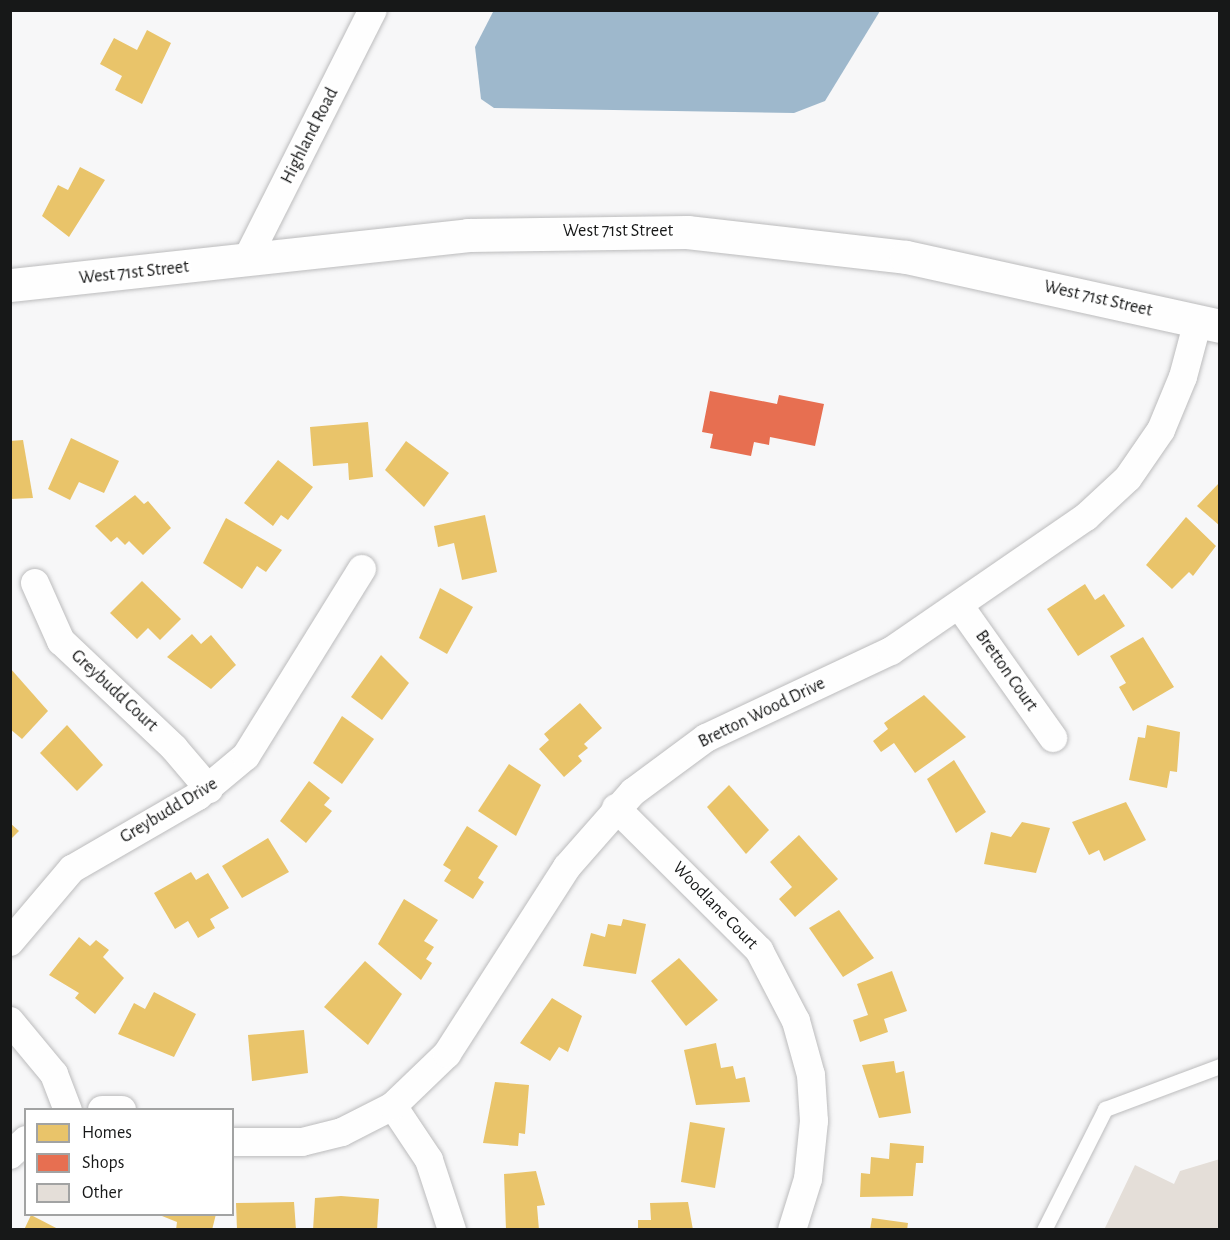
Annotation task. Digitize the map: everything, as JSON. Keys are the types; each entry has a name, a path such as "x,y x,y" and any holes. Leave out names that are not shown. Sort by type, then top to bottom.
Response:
{"main road":[{"name":"West 71st Street","path":"10,285 468,235 687,232 906,257 1209,324"}],"street":[{"name":"Highland Road","path":"246,261 373,10"},
{"name":"Bretton Wood Drive","path":"234,1142 276,1145 316,1139 393,1106 447,1054 567,867 616,808 706,738 877,658 959,605 1086,517 1128,478 1172,409 1209,324"},
{"name":"Greybudd Drive","path":"10,942 72,869 209,789 254,746 363,569"},
{"name":"Greybudd Court","path":"35,583 61,641 170,744 209,789"},
{"name":"Bretton Court","path":"959,605 1053,738"},
{"name":"Woodlane Court","path":"616,808 737,923 759,950 787,1000 811,1076 814,1121 808,1179 792,1230"},
{"path":"10,1021 54,1074 67,1108"},
{"path":"393,1106 429,1160 452,1230"},
{"path":"10,1155 24,1142"}],"lane":[{"path":"1044,1230 1105,1109 1220,1066"}],"water":[{"path":"494,10 880,11 825,101 794,113 494,108 481,99 475,47"}],"building: Homes":[{"path":"147,30 171,43 142,104 115,90 122,76 100,64 114,38 137,50"},
{"path":"80,167 105,180 69,237 42,216 58,185 68,190"},
{"path":"368,422 373,477 349,480 348,463 313,466 310,427"},
{"path":"71,438 119,461 104,493 79,482 70,500 48,489"},
{"path":"23,440 33,498 10,499 10,441"},
{"path":"406,441 449,473 424,507 385,470"},
{"path":"278,460 313,487 288,520 281,515 273,526 244,503"},
{"path":"1220,482 1220,526 1197,506"},
{"path":"135,495 144,504 148,501 171,528 143,555 129,541 125,545 117,537 111,542 95,526"},
{"path":"485,515 497,572 462,580 454,543 438,547 434,526"},
{"path":"1186,517 1216,546 1193,576 1189,572 1172,589 1146,565"},
{"path":"226,518 282,550 266,572 257,566 242,589 203,563"},
{"path":"142,581 181,619 160,640 148,628 137,639 110,613"},
{"path":"1085,584 1095,600 1104,594 1125,626 1078,656 1047,609"},
{"path":"440,588 473,607 447,654 419,638"},
{"path":"192,634 201,644 211,635 236,665 211,689 167,657"},
{"path":"1143,637 1174,687 1133,711 1119,687 1126,683 1110,656"},
{"path":"381,655 409,683 382,720 351,697"},
{"path":"10,668 48,711 22,739 10,729"},
{"path":"924,695 966,737 915,773 894,743 881,752 873,741 888,729 884,723"},
{"path":"580,703 602,728 584,744 588,748 578,756 582,761 564,777 539,749 549,740 544,734"},
{"path":"342,716 374,739 342,784 313,763"},
{"path":"67,725 103,765 77,791 40,753"},
{"path":"1147,725 1180,732 1177,772 1170,771 1167,788 1129,780 1138,737 1145,738"},
{"path":"954,760 986,812 956,833 927,779"},
{"path":"509,764 541,785 516,836 478,811"},
{"path":"309,781 330,798 324,805 332,811 306,843 280,821"},
{"path":"729,785 769,830 746,854 707,807"},
{"path":"1126,802 1146,840 1104,861 1099,850 1089,855 1072,822"},
{"path":"1022,822 1050,828 1036,873 984,864 991,832 1011,837"},
{"path":"10,823 19,831 10,840"},
{"path":"467,826 498,846 478,878 484,882 473,899 444,881 451,870 443,865"},
{"path":"799,835 838,879 795,917 779,899 792,887 770,862"},
{"path":"268,838 289,872 242,898 222,866"},
{"path":"191,872 196,880 208,873 229,908 210,919 215,928 198,938 188,921 175,929 154,893"},
{"path":"404,899 438,920 424,941 434,947 426,959 432,963 421,980 378,944"},
{"path":"839,910 874,958 843,977 809,928"},
{"path":"623,919 646,924 636,974 583,966 591,933 605,937 608,924 621,926"},
{"path":"79,937 90,946 96,940 109,950 103,957 124,978 95,1014 75,998 79,993 49,975"},
{"path":"679,958 718,1000 686,1026 651,981"},
{"path":"365,961 402,994 368,1045 324,1007"},
{"path":"892,971 907,1011 884,1019 888,1032 860,1042 853,1020 868,1015 857,984"},
{"path":"154,992 196,1014 174,1057 118,1034 134,1003 145,1009"},
{"path":"552,998 582,1016 568,1052 559,1047 550,1061 520,1043"},
{"path":"304,1030 308,1073 252,1081 248,1035"},
{"path":"716,1043 721,1068 733,1066 736,1079 745,1077 750,1102 696,1105 684,1050"},
{"path":"894,1061 896,1073 904,1071 911,1113 879,1118 862,1065"},
{"path":"495,1082 529,1085 525,1134 519,1133 518,1146 483,1143"},
{"path":"690,1122 725,1128 715,1188 681,1182"},
{"path":"890,1143 924,1146 923,1163 916,1163 913,1196 860,1197 861,1173 870,1174 871,1157 889,1159"},
{"path":"536,1171 545,1205 537,1206 539,1230 506,1230 504,1174"},
{"path":"341,1196 379,1199 377,1230 313,1230 315,1198"},
{"path":"294,1202 296,1230 237,1230 236,1203"},
{"path":"688,1202 693,1230 638,1230 638,1220 651,1220 650,1203"},
{"path":"31,1216 33,1216 60,1230 24,1230"},
{"path":"162,1216 216,1216 212,1230 176,1230 177,1222"},
{"path":"872,1218 908,1223 907,1230 870,1230"}],"building: Shops":[{"path":"710,391 777,404 779,395 824,404 815,446 770,437 769,445 754,442 751,456 710,448 713,434 702,432"}],"building: Other":[{"path":"1220,1159 1220,1230 1104,1230 1135,1165 1174,1184 1180,1171"}]}
